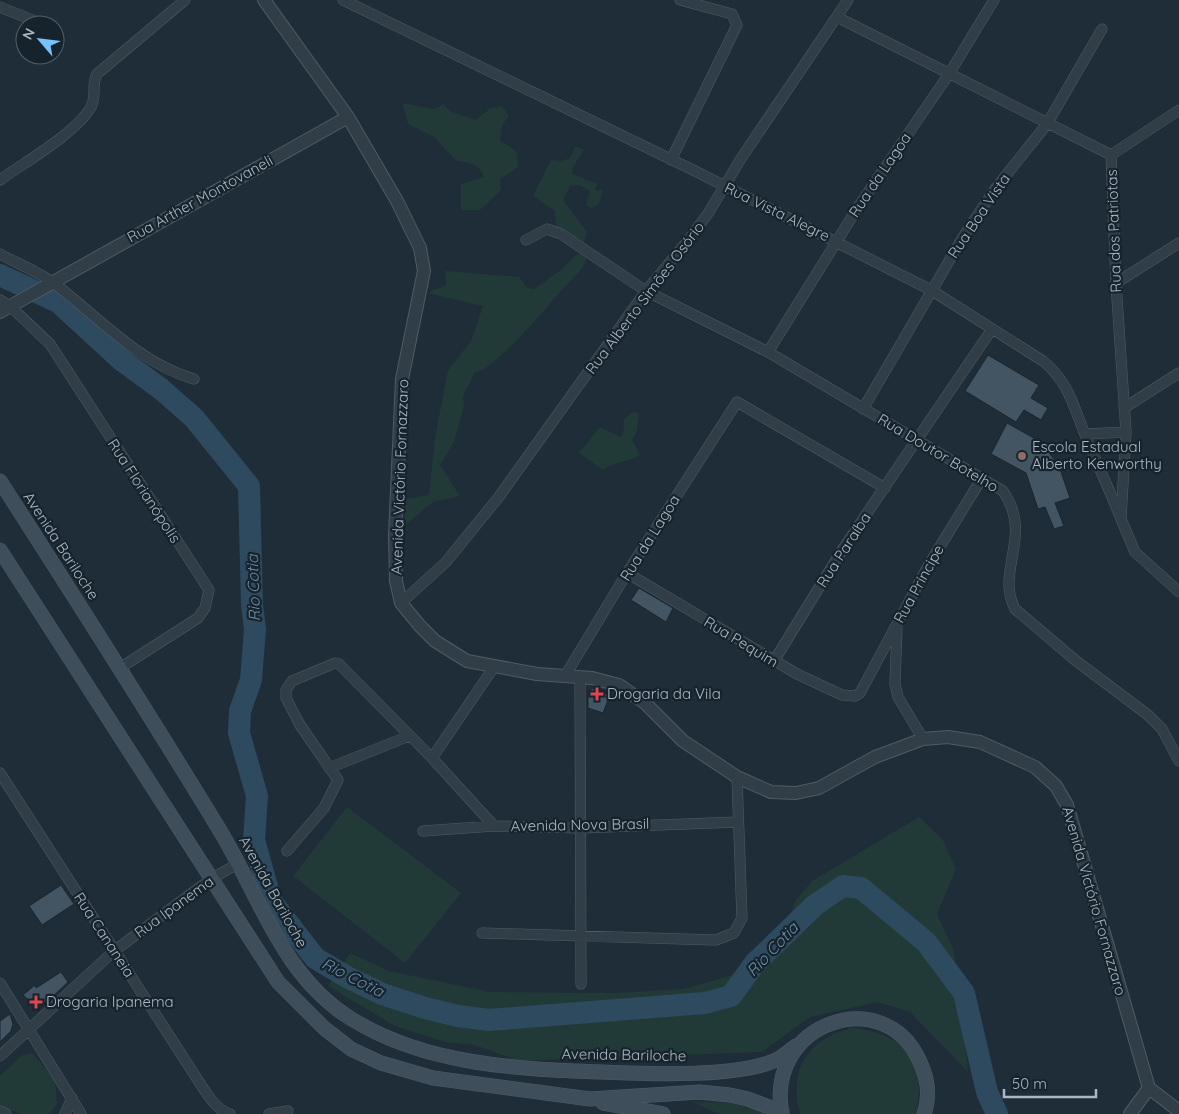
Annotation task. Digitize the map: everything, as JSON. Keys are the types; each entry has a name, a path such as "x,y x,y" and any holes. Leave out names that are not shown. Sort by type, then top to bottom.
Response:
{"main road":[{"name":"Avenida Bariloche","path":"0,481 120,668 239,863 245,880 275,936 305,979 325,1001 350,1018 394,1042 447,1056 521,1069 628,1073 694,1072 748,1067 777,1059 817,1029 842,1020 860,1019 877,1022 893,1030 907,1041 918,1055 925,1072 928,1089 924,1114"},
{"path":"0,550 278,982 317,1022 351,1049 382,1063 434,1078 590,1099 625,1109 663,1114"},
{"path":"590,1099 699,1092 748,1099 782,1113 780,1090 785,1067 796,1046"}],"street":[{"path":"0,180 69,130 82,118 94,100 94,84 97,74 184,0"},
{"name":"Avenida Victório Fornazzaro","path":"264,0 348,117 413,232 420,248 424,271 402,379 395,535 396,581 401,603 420,626 451,652 467,661 494,667 580,677 619,685 645,703 683,741 737,777 771,792 796,793 819,788 875,757 923,739 948,737 980,742 1035,767 1056,786 1068,805 1149,1088"},
{"name":"Rua Vista Alegre","path":"343,0 838,242 931,290 1054,369 1068,390 1121,519"},
{"path":"671,160 736,29 736,18 732,14 680,0"},
{"name":"Rua Alberto Simões Osório","path":"401,603 446,562 489,511 646,291 690,238 848,0"},
{"name":"Rua da Lagoa","path":"768,352 858,207 949,74 994,0"},
{"path":"0,8 19,15"},
{"name":"Rua dos Patriotas","path":"837,18 1111,155 1116,284 1126,432 1121,519 1135,552 1179,592"},
{"name":"Rua Boa Vista","path":"863,409 931,290 995,189 1047,124 1102,29"},
{"path":"1111,155 1179,110"},
{"name":"Rua Arther Montovaneli","path":"3,306 26,297 348,117"},
{"name":"Rua Doutor Botelho","path":"526,240 548,230 554,231 646,291 768,352 1003,491 1012,505 1015,516 1016,535 1009,583 1009,598 1015,609 1075,660 1148,715 1162,729 1179,761"},
{"path":"1116,284 1179,243"},
{"path":"0,254 50,283 136,349 181,375 194,379"},
{"name":"Rua Florianópolis","path":"3,306 50,344 209,590 205,608 198,618 120,668"},
{"name":"Rua Paraíba","path":"774,661 844,547 992,329"},
{"path":"1124,408 1179,373"},
{"name":"Rua da Lagoa","path":"565,676 627,574 737,402 885,488"},
{"path":"1085,434 1126,432"},
{"name":"Rua Principe","path":"860,693 928,566 982,478"},
{"name":"Rua Pequim","path":"627,574 774,661 842,695 855,696 860,693"},
{"path":"897,624 895,684 898,698 923,739"},
{"path":"287,851 324,808 338,780 290,707 286,690 292,681 335,663 339,664 432,758 494,826"},
{"path":"432,758 494,667"},
{"path":"580,677 581,984"},
{"path":"329,768 409,736"},
{"name":"Rua Cananeia","path":"0,773 213,1102 223,1112 230,1114"},
{"path":"482,933 716,940 734,933 742,918 737,822 737,777"},
{"name":"Avenida Nova Brasil","path":"423,831 494,826 581,828 737,822"},
{"name":"Rua Ipanema","path":"0,1056 114,951 211,879 239,863"},
{"path":"0,983 81,1114"},
{"path":"1130,1114 1149,1088 1179,1112"},
{"path":"65,1114 72,1098"},
{"path":"0,1111 6,1114"},
{"path":"269,1114 288,1111"}],"green space":[{"path":"402,103 434,109 443,104 450,111 475,120 491,108 502,106 509,116 502,125 500,140 517,152 518,167 500,179 501,190 480,210 461,210 461,184 484,177 480,169 473,164 456,161 434,137 408,124"},
{"path":"575,146 584,150 573,167 572,174 597,184 595,190 603,190 600,202 590,208 586,205 590,191 579,185 570,186 563,200 587,232 583,245 556,226 555,211 533,196 551,160 562,161 570,158"},
{"path":"578,253 587,258 579,272 506,350 485,369 475,372 463,396 464,406 454,442 440,465 460,496 433,502 404,526 406,499 429,495 435,438 448,370 471,341 483,306 427,293 446,285 445,271 519,277 527,287 534,289 562,269"},
{"path":"635,411 639,415 637,431 632,440 640,455 603,470 579,453 600,427 620,437 624,431 623,424 625,419"},
{"path":"347,807 461,893 405,963 293,876"},
{"path":"919,817 943,840 956,869 937,914 954,951 968,1072 910,1012 878,1002 810,1017 762,1052 519,1061 475,1045 444,1042 395,1026 328,986 350,953 389,971 490,992 615,993 684,989 770,964 796,900 812,881"},
{"path":"851,1028 885,1036 908,1053 915,1065 918,1080 919,1096 916,1114 800,1114 797,1083 805,1059 823,1040"},
{"path":"32,1053 55,1080 57,1104 49,1114 22,1114 0,1107 0,1076 21,1056"},
{"path":"692,1102 746,1103 765,1114 719,1114"}],"building":[{"path":"988,355 1039,385 1031,398 1048,408 1041,420 1024,410 1016,422 965,391"},
{"path":"1007,423 1041,442 1059,466 1070,498 1055,503 1064,526 1054,529 1045,507 1038,509 1026,473 991,454"},
{"path":"639,588 673,608 666,622 631,600"},
{"path":"593,688 610,695 603,713 588,708 588,692"},
{"path":"61,885 74,904 42,925 29,906"},
{"path":"61,972 68,982 48,1001 35,1006 23,995 35,985 36,988"},
{"path":"10,1014 13,1024 11,1031 0,1042 0,1021"}],"waterway":[{"name":"Rio Cotia","path":"0,275 58,302 120,359 161,389 194,418 249,486 252,605 255,629 251,680 240,711 239,733 257,796 254,840 271,901 315,958 347,977 382,994 425,1008 458,1016 489,1020 705,1003 731,996 755,963 815,905 843,886 861,888 926,942 964,993 987,1092 997,1114"}],"place":[{"name":"Escola Estadual Alberto Kenworthy","path":"1022,456"},
{"name":"Drogaria da Vila","path":"597,694"},
{"name":"Drogaria Ipanema","path":"36,1002"}]}
